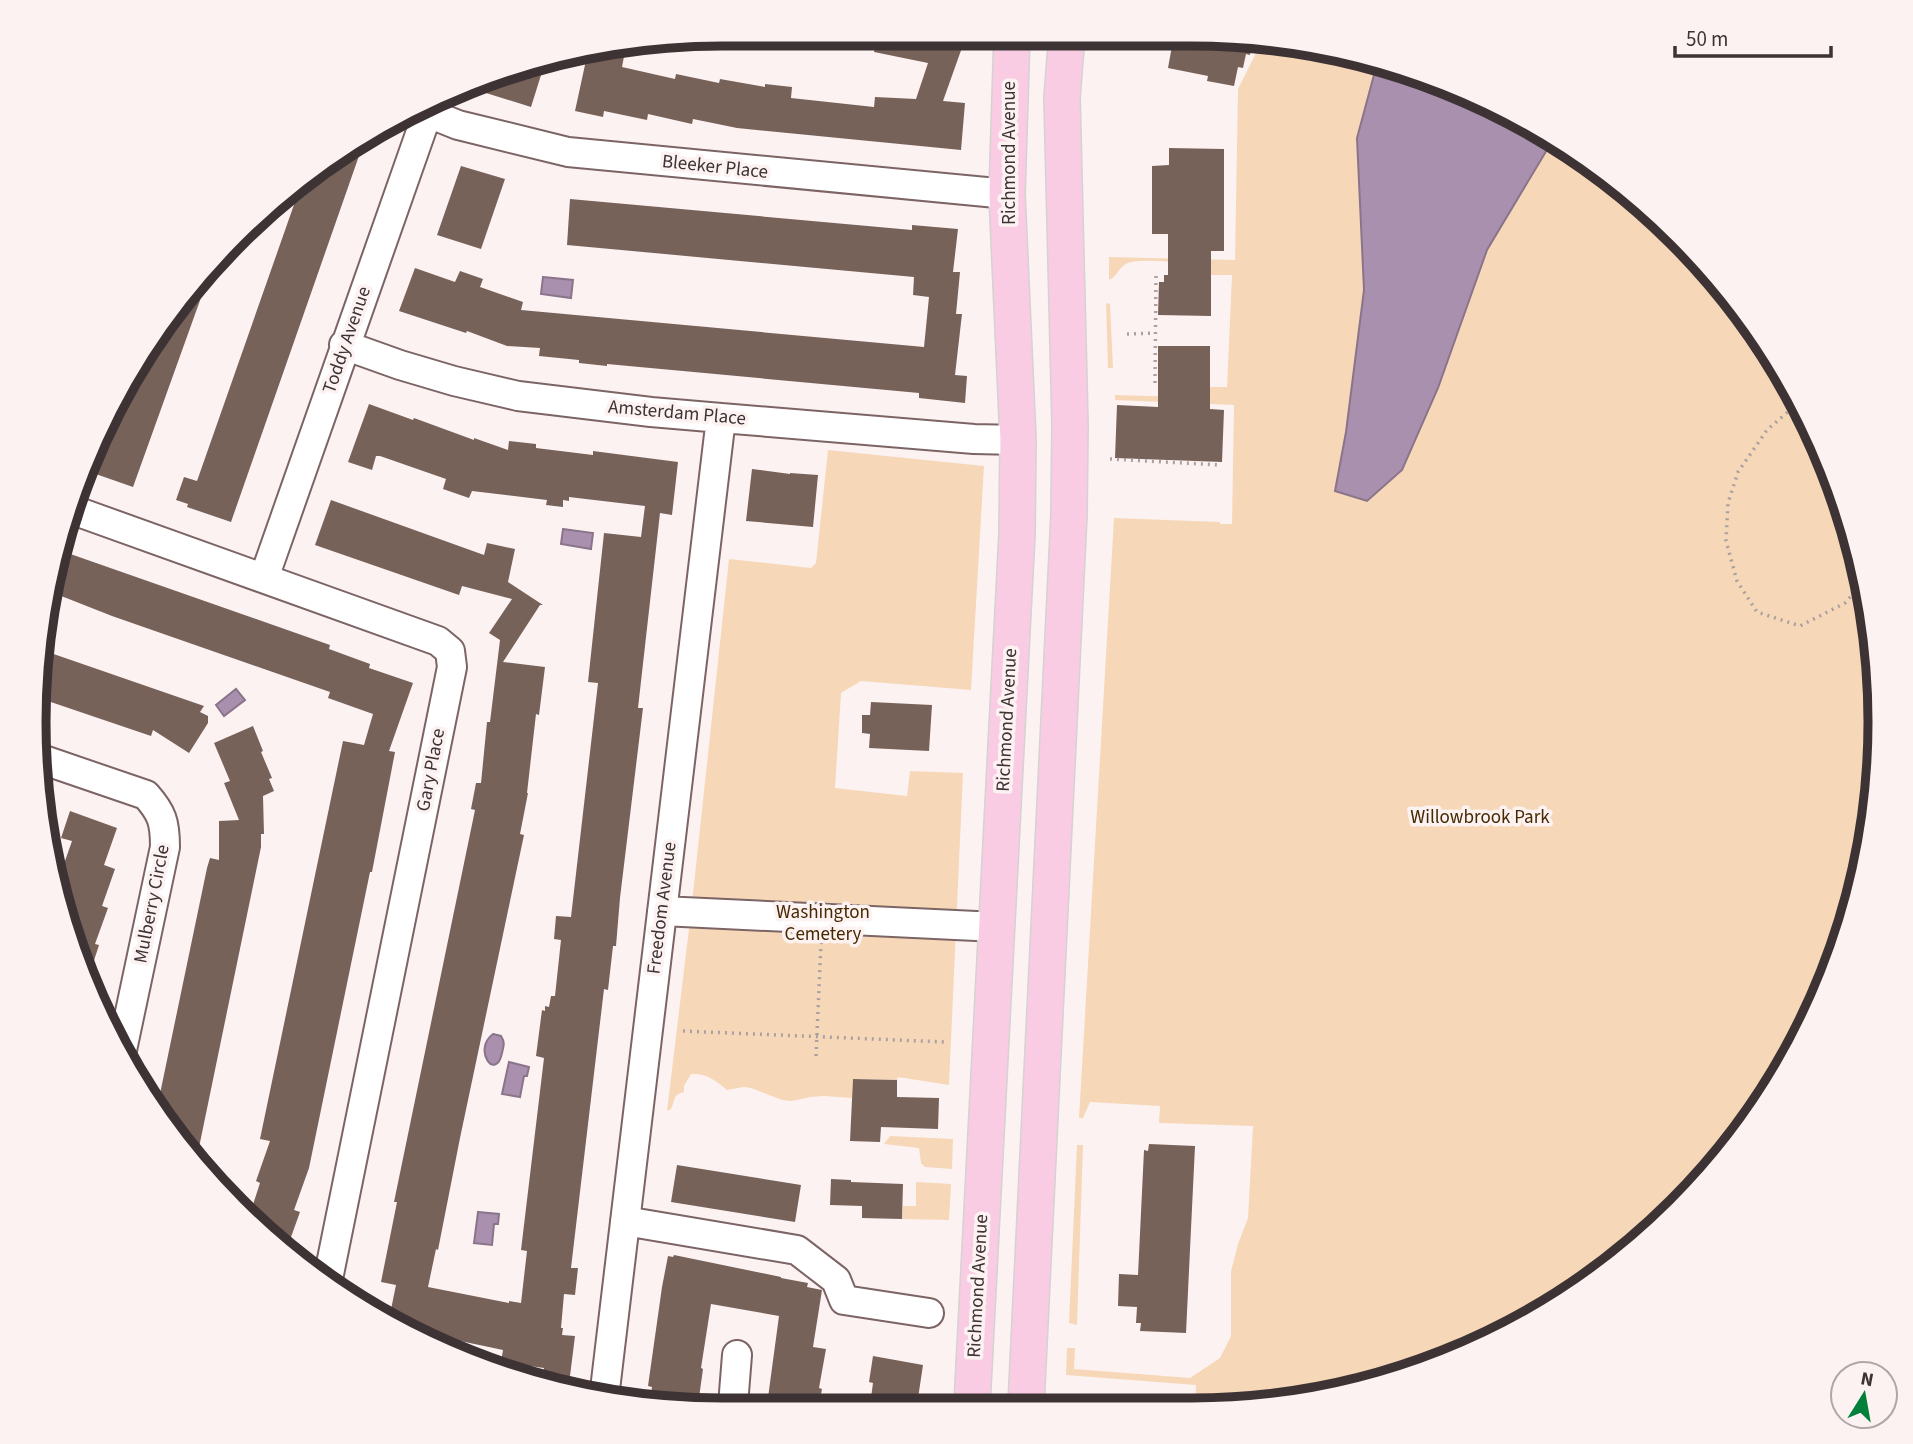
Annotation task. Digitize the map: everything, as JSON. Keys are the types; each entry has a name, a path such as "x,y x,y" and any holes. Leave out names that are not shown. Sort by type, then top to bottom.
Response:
{"main road":[{"name":"Richmond Avenue","path":"972,1398 1017,534 1018,440 1007,194 1012,46"},
{"path":"1026,1398 1069,514 1070,391 1062,105 1065,46"}],"street":[{"name":"Bleeker Place","path":"434,110 458,125 568,152 1007,194"},
{"name":"Toddy Avenue","path":"264,578 344,345 428,113"},
{"name":"Amsterdam Place","path":"344,345 443,378 518,396 721,418 974,439 1018,440"},
{"name":"Freedom Avenue","path":"605,1388 721,418"},
{"name":"Gary Place","path":"79,512 438,641 450,651 452,667 329,1272"},
{"name":"Mulberry Circle","path":"47,761 145,795 158,808 165,825 165,847 124,1039"},
{"path":"662,911 997,927"},
{"path":"625,1221 797,1250 836,1280 844,1300 929,1313"},
{"path":"734,1398 737,1355"}],"path":[{"path":"1155,383 1156,276"},
{"path":"1127,334 1155,334"},
{"path":"1791,409 1767,430 1738,472 1728,503 1726,541 1737,581 1757,612 1800,626 1845,603 1855,591"},
{"path":"1110,459 1220,465"},
{"path":"816,1056 822,919"},
{"path":"683,1031 945,1042"}],"green space":[{"name":"Willowbrook Park","path":"1258,49 1323,58 1408,81 1490,115 1529,136 1603,185 1669,244 1728,310 1753,346 1798,423 1816,463 1832,505 1855,590 1862,634 1868,722 1862,810 1855,854 1832,939 1816,981 1777,1060 1753,1098 1700,1168 1669,1200 1603,1259 1567,1284 1490,1329 1450,1347 1408,1363 1323,1386 1279,1393 1195,1398 1196,1385 1066,1375 1067,1348 1075,1348 1074,1369 1190,1378 1220,1358 1231,1336 1231,1271 1248,1218 1253,1126 1159,1123 1160,1106 1090,1102 1083,1118 1079,1118 1114,518 1232,524 1234,405 1115,400 1115,395 1187,397 1195,387 1227,387 1232,275 1196,275 1185,263 1145,261 1126,264 1109,280 1109,257 1235,260 1238,89"},
{"path":"1106,303 1110,304 1113,368 1108,368"},
{"name":"Washington Cemetery","path":"828,450 984,466 971,690 861,681 841,693 835,788 907,796 910,771 963,773 949,1085 898,1077 897,1080 853,1079 852,1098 824,1096 792,1101 751,1088 727,1090 710,1078 691,1074 684,1086 684,1092 676,1096 671,1109 667,1111 729,559 811,568 816,563"},
{"path":"890,1136 953,1139 952,1169 925,1167 921,1163 919,1148 884,1144"},
{"path":"1077,1145 1083,1145 1077,1325 1069,1323"},
{"path":"916,1182 951,1184 949,1220 902,1219 903,1206 916,1206"}],"shaded area":[{"path":"1375,72 1450,97 1490,115 1548,148 1487,250 1438,388 1402,470 1367,501 1335,491 1346,432 1364,290 1357,138"},
{"path":"543,277 573,280 571,298 541,294"},
{"path":"563,529 593,533 591,549 561,544"},
{"path":"236,689 245,700 224,716 216,705"},
{"path":"493,1034 501,1036 504,1044 499,1061 495,1065 487,1060 485,1055 487,1041"},
{"path":"509,1062 529,1067 527,1076 524,1076 520,1097 502,1094"},
{"path":"478,1212 499,1214 498,1224 494,1224 492,1245 474,1243"}],"building":[{"path":"875,46 963,46 943,101 965,103 961,150 737,128 693,119 692,124 648,114 647,120 604,111 603,117 575,111 586,59 625,52 622,67 675,79 676,74 719,83 720,79 765,87 765,84 792,87 791,98 874,107 875,97 916,99 928,63 874,52"},
{"path":"1172,46 1251,48 1250,55 1246,54 1243,68 1238,67 1234,86 1207,81 1208,76 1168,68"},
{"path":"543,70 531,107 486,93 488,87"},
{"path":"1169,148 1224,149 1224,251 1211,251 1211,316 1158,315 1159,282 1164,282 1164,275 1168,275 1168,234 1152,234 1152,166 1169,165"},
{"path":"361,151 231,522 187,507 188,504 176,500 184,477 197,481 297,196"},
{"path":"461,166 505,179 481,249 437,235"},
{"path":"570,199 912,230 912,225 958,229 953,272 960,272 956,314 962,314 955,375 967,376 965,403 919,398 919,393 579,363 579,360 539,356 540,348 507,346 399,311 415,268 455,282 460,271 483,279 480,287 523,302 521,310 924,347 929,297 913,295 914,277 567,245"},
{"path":"205,285 133,487 93,473 136,384 185,310"},
{"path":"1158,346 1210,346 1210,409 1224,410 1222,462 1115,458 1117,405 1158,407"},
{"path":"369,404 508,450 509,441 536,444 536,448 593,455 593,451 678,462 672,515 660,513 638,708 643,708 616,946 613,946 608,990 604,989 571,1268 578,1268 575,1295 564,1294 562,1335 575,1336 569,1381 543,1374 544,1368 501,1362 503,1350 440,1337 423,1329 391,1312 396,1285 381,1282 397,1202 394,1202 475,810 471,809 476,783 481,783 500,640 489,633 512,599 462,586 459,595 315,545 331,500 484,555 487,543 515,549 508,582 543,605 540,605 503,662 545,667 520,834 524,835 428,1287 521,1303 527,1251 521,1250 544,1058 536,1056 542,1010 545,1011 545,1006 549,1007 551,996 555,996 561,940 554,939 556,916 571,917 598,683 588,682 604,533 641,537 645,506 569,497 569,501 563,500 563,507 546,505 547,500 472,491 469,498 443,489 446,479 380,456 376,456 372,470 348,462"},
{"path":"752,469 818,475 813,527 746,521"},
{"path":"67,553 330,645 329,649 370,664 369,668 413,683 389,751 395,752 372,872 309,1168 294,1210 300,1212 289,1242 252,1208 260,1183 256,1181 270,1141 260,1139 343,741 364,745 373,714 328,698 330,692 57,594"},
{"path":"49,653 204,706 200,712 208,716 208,723 189,753 153,730 151,736 46,701"},
{"path":"871,702 932,705 929,751 869,748 870,734 862,733 862,715 870,715"},
{"path":"253,726 274,791 263,796 264,834 261,834 261,847 198,1150 159,1097 207,868 210,858 219,860 219,821 239,820 224,783 230,781 214,743"},
{"path":"70,811 117,828 104,865 115,869 102,906 108,908 95,944 99,945 92,967 62,870 72,841 61,838"},
{"path":"853,1079 897,1080 897,1097 939,1098 938,1129 881,1127 880,1142 850,1141"},
{"path":"1149,1144 1195,1146 1186,1333 1140,1331 1141,1323 1136,1323 1137,1307 1118,1306 1119,1274 1138,1275 1144,1150 1148,1151"},
{"path":"677,1165 801,1185 795,1222 671,1202"},
{"path":"831,1179 903,1184 902,1219 862,1218 862,1206 830,1205"},
{"path":"674,1255 781,1277 808,1283 807,1287 822,1290 813,1347 826,1349 819,1388 822,1389 820,1398 768,1398 779,1316 711,1304 699,1397 651,1395 652,1387 648,1386 662,1287 668,1256"},
{"path":"873,1356 923,1365 918,1398 871,1398 873,1383 869,1382"}]}
